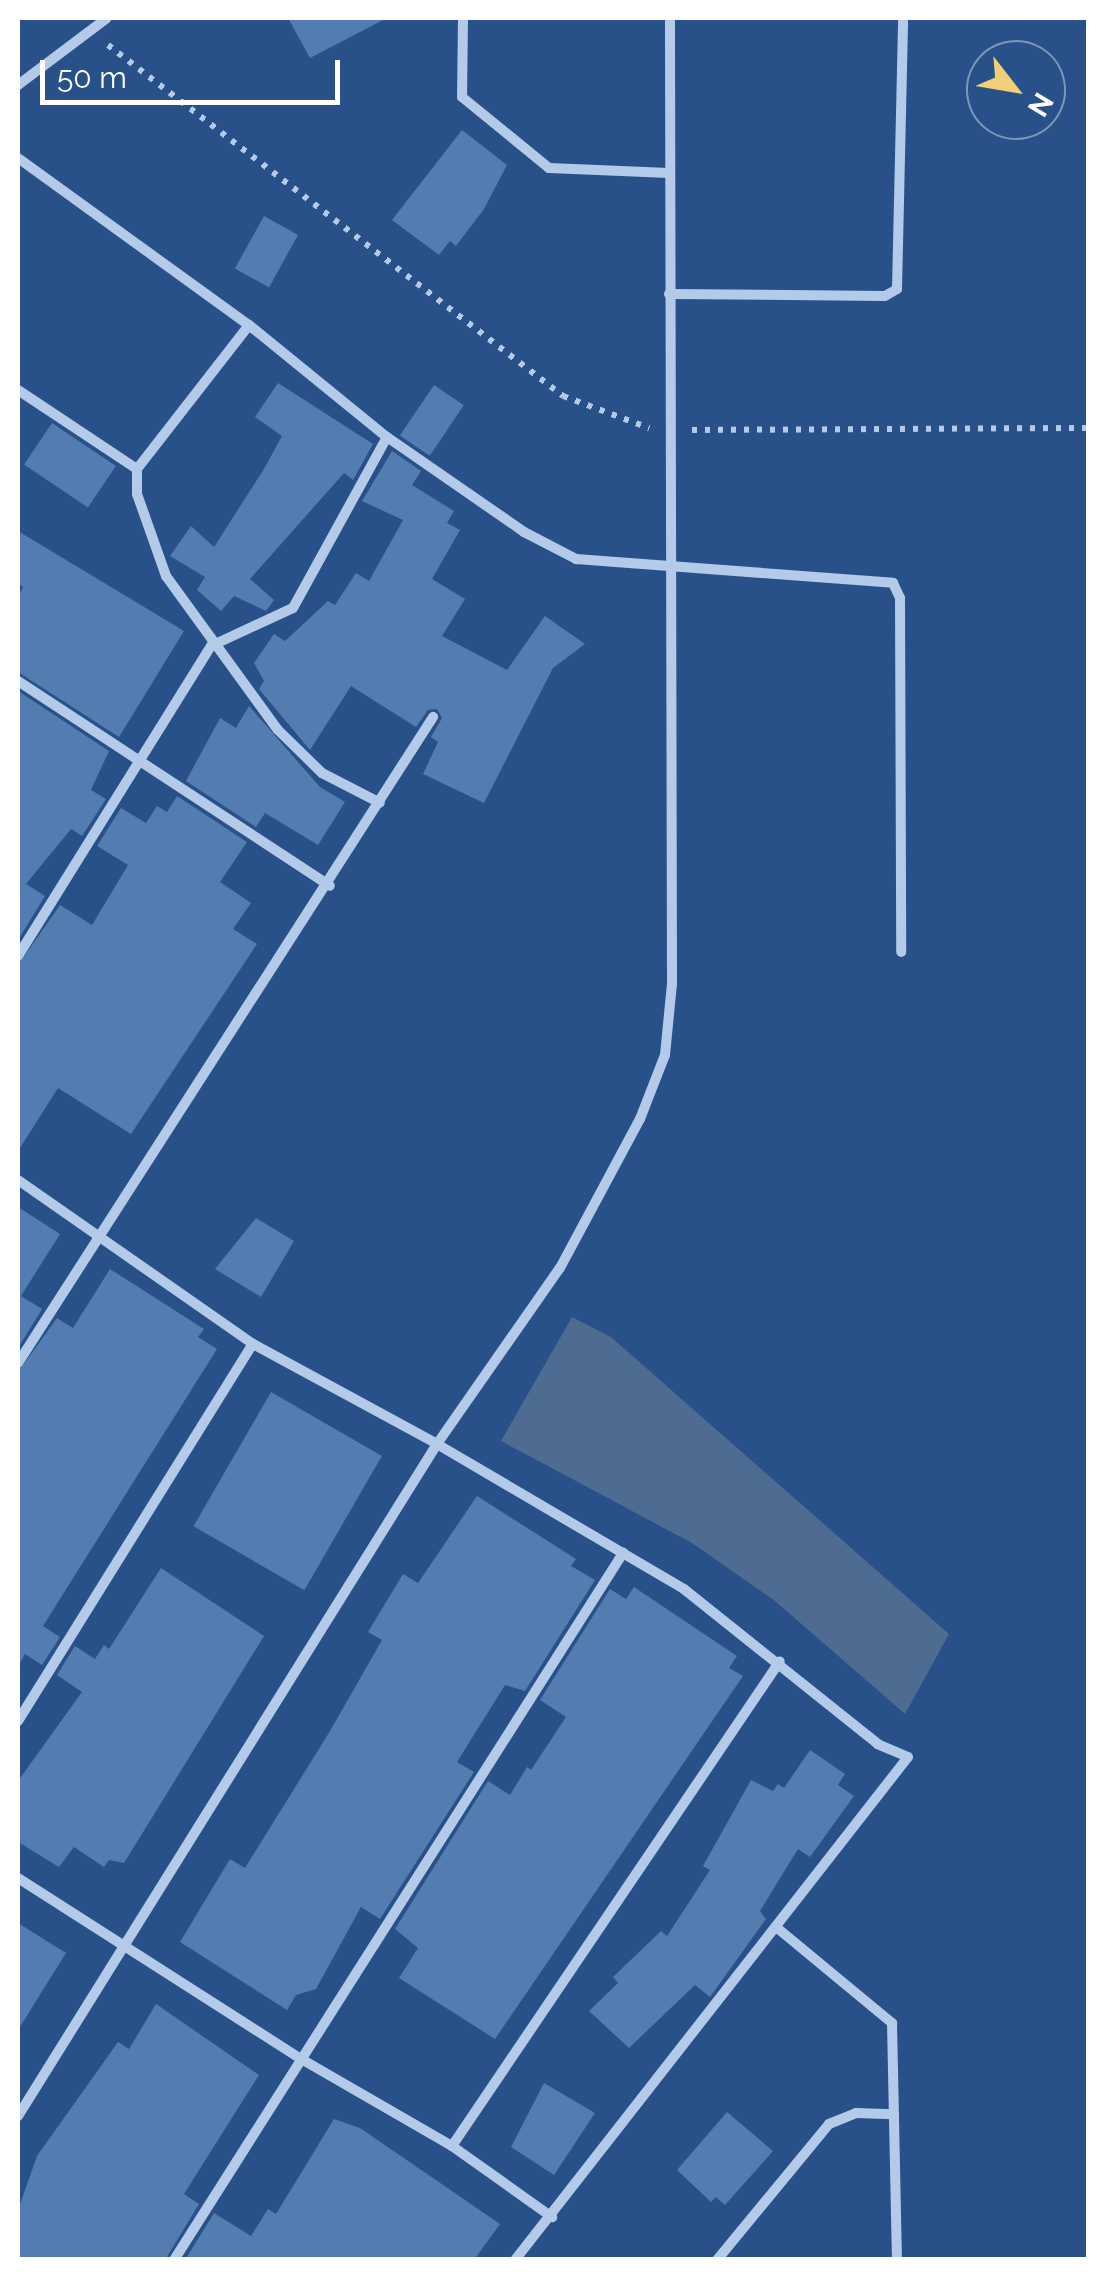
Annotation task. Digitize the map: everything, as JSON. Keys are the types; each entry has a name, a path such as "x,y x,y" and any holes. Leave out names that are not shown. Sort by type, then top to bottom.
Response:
{"street":[{"path":"18,85 107,18"},
{"path":"462,18 462,97 549,168 669,173"},
{"path":"18,2116 436,1444 560,1268 640,1119 666,1055 672,984 668,570 670,18"},
{"path":"670,294 885,296 897,288 904,18"},
{"path":"18,158 249,325 387,437 524,532 576,559 668,570 893,583 900,598 901,952"},
{"path":"249,325 138,468 137,494 166,576 306,760 380,803"},
{"path":"18,392 138,468"},
{"path":"18,956 218,644 293,608 387,437"},
{"path":"18,681 330,886"},
{"path":"18,1363 99,1232 330,886 433,718"},
{"path":"18,1180 99,1232 253,1344 436,1444 684,1589 780,1661 878,1744 908,1757 515,2260"},
{"path":"18,1721 253,1344"},
{"path":"174,2260 623,1553"},
{"path":"452,2146 780,1661"},
{"path":"18,1878 303,2060 452,2146 552,2216"},
{"path":"776,1928 892,2023 897,2260"},
{"path":"717,2260 829,2124 856,2112 894,2114"}],"path":[{"path":"90,30 562,396 636,427 1088,428"}],"water":[{"path":"572,1317 611,1337 949,1634 905,1714 775,1601 692,1543 501,1441"}],"building":[{"path":"288,18 387,18 310,58"},
{"path":"462,130 507,165 484,209 456,246 450,241 439,255 392,220"},
{"path":"264,216 298,235 269,287 235,268"},
{"path":"278,383 373,444 353,480 344,473 250,579 274,600 266,611 234,596 221,611 197,590 205,577 170,556 191,526 214,547 264,469 282,436 255,417"},
{"path":"434,385 464,405 430,456 400,436"},
{"path":"52,423 116,466 88,508 24,464"},
{"path":"392,451 421,471 412,485 454,511 447,523 460,530 432,579 465,599 442,636 507,670 545,616 585,644 553,668 484,803 423,774 438,742 431,737 442,718 437,709 428,710 416,727 351,686 310,750 259,689 264,681 254,663 274,634 285,641 328,601 335,605 356,573 369,581 403,520 362,501"},
{"path":"18,531 184,631 119,737 18,672 18,597 23,587 18,584"},
{"path":"18,691 109,751 91,790 106,799 82,836 71,829 26,884 45,896 18,940"},
{"path":"249,706 320,787 345,802 318,845 265,813 256,827 186,781 220,718 236,728"},
{"path":"177,796 247,842 220,882 251,903 233,929 257,944 131,1134 58,1088 18,1151 18,965 60,905 92,925 128,865 97,846 121,808 146,823 157,806 167,812"},
{"path":"18,1207 60,1234 21,1296 42,1309 18,1348"},
{"path":"256,1218 294,1241 261,1297 215,1269"},
{"path":"110,1269 204,1329 198,1337 217,1349 43,1626 60,1637 42,1665 25,1654 18,1666 18,1372 57,1318 73,1328"},
{"path":"271,1392 382,1456 304,1590 194,1526"},
{"path":"477,1496 576,1559 571,1566 595,1580 525,1691 505,1685 457,1762 474,1772 380,1919 361,1907 316,1989 296,1995 287,2010 180,1942 230,1859 245,1868 330,1731 382,1640 368,1632 403,1574 418,1583"},
{"path":"161,1568 264,1636 124,1863 109,1860 104,1867 74,1847 59,1867 18,1842 18,1781 82,1692 57,1675 75,1646 95,1659 104,1645 109,1649"},
{"path":"634,1587 737,1656 729,1668 743,1676 495,2039 399,1978 418,1948 395,1929 488,1781 510,1795 527,1767 531,1770 566,1717 540,1700 610,1589 626,1599"},
{"path":"810,1750 845,1774 838,1785 854,1796 810,1857 798,1849 760,1911 766,1919 710,1997 695,1985 629,2048 589,2011 618,1983 613,1977 661,1931 667,1936 710,1870 703,1866 751,1780 773,1791 778,1784 784,1788"},
{"path":"18,1923 66,1953 18,2030"},
{"path":"156,2004 259,2075 184,2194 199,2204 165,2260 18,2260 19,2207 37,2156 118,2042 129,2049"},
{"path":"544,2083 595,2113 554,2175 511,2147"},
{"path":"727,2112 773,2151 725,2205 716,2197 711,2202 677,2170"},
{"path":"334,2119 360,2128 500,2224 474,2260 185,2260 214,2213 251,2236 268,2209 276,2214"}]}
